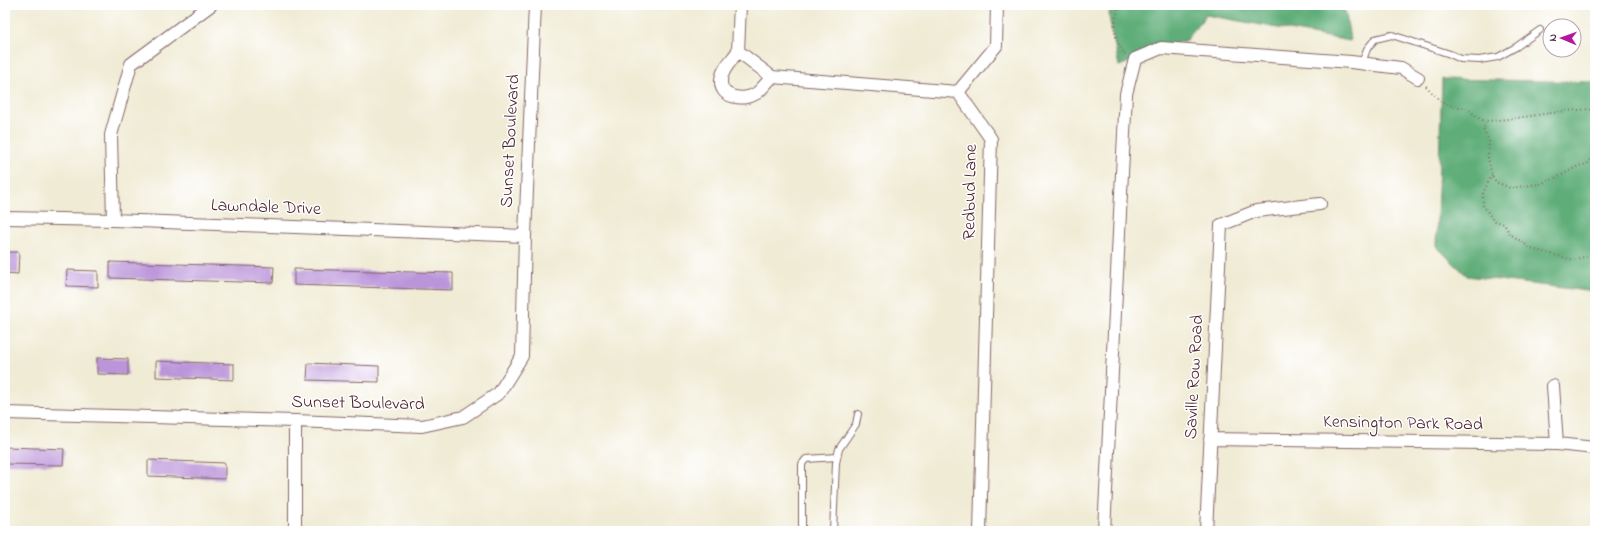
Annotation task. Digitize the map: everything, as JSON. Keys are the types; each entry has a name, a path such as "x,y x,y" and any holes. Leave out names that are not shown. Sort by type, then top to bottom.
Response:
{"street":[{"path":"113,220 111,134 132,64 211,5"},
{"name":"Sunset Boulevard","path":"5,414 295,421 422,426 463,417 499,393 522,356 525,236 535,5"},
{"path":"740,5 738,51 726,68 721,80 722,88 729,96 738,98 756,93 772,77"},
{"path":"738,51 772,77 958,92 996,46 997,5"},
{"path":"1104,531 1126,94 1135,59 1161,48 1362,63 1401,68 1418,78"},
{"name":"Redbud Lane","path":"958,92 991,139 980,531"},
{"name":"Saville Row Road","path":"1206,531 1221,225 1256,211 1320,204"},
{"name":"Lawndale Drive","path":"5,218 113,220 525,236"},
{"path":"1553,386 1557,444"},
{"path":"295,421 295,531"},
{"name":"Kensington Park Road","path":"1210,439 1557,444 1595,448"}],"lane":[{"path":"1362,63 1367,48 1375,39 1392,35 1461,59 1479,60 1498,57 1516,47 1540,30"},
{"path":"833,531 837,457 839,449 856,424 858,414"},
{"path":"802,531 802,464 806,459 837,457"}],"path":[{"path":"1119,5 1114,27 1117,41 1127,60 1134,64"},
{"path":"1418,78 1441,102 1452,106 1467,108 1478,118 1485,121 1512,120 1574,109 1595,109"},
{"path":"1485,121 1484,131 1489,141 1488,158 1492,175 1496,182 1510,188 1540,184 1560,176 1578,166 1587,164 1595,156"},
{"path":"1492,175 1483,193 1483,205 1493,220 1504,224 1510,234 1532,249 1573,260 1595,254"}],"green space":[{"path":"1110,5 1340,5 1346,13 1350,41 1206,15 1186,40 1119,66 1109,17"},
{"path":"1442,79 1595,82 1595,292 1467,276 1436,246"}],"building":[{"path":"5,252 19,252 18,274 5,273"},
{"path":"110,262 274,267 273,283 110,278"},
{"path":"294,269 453,273 453,290 294,285"},
{"path":"67,270 98,271 98,287 66,286"},
{"path":"97,358 128,359 128,375 97,374"},
{"path":"156,361 234,364 234,380 156,377"},
{"path":"308,363 379,366 379,382 307,380"},
{"path":"5,447 64,449 63,465 5,464"},
{"path":"148,460 225,463 225,479 148,476"}]}
